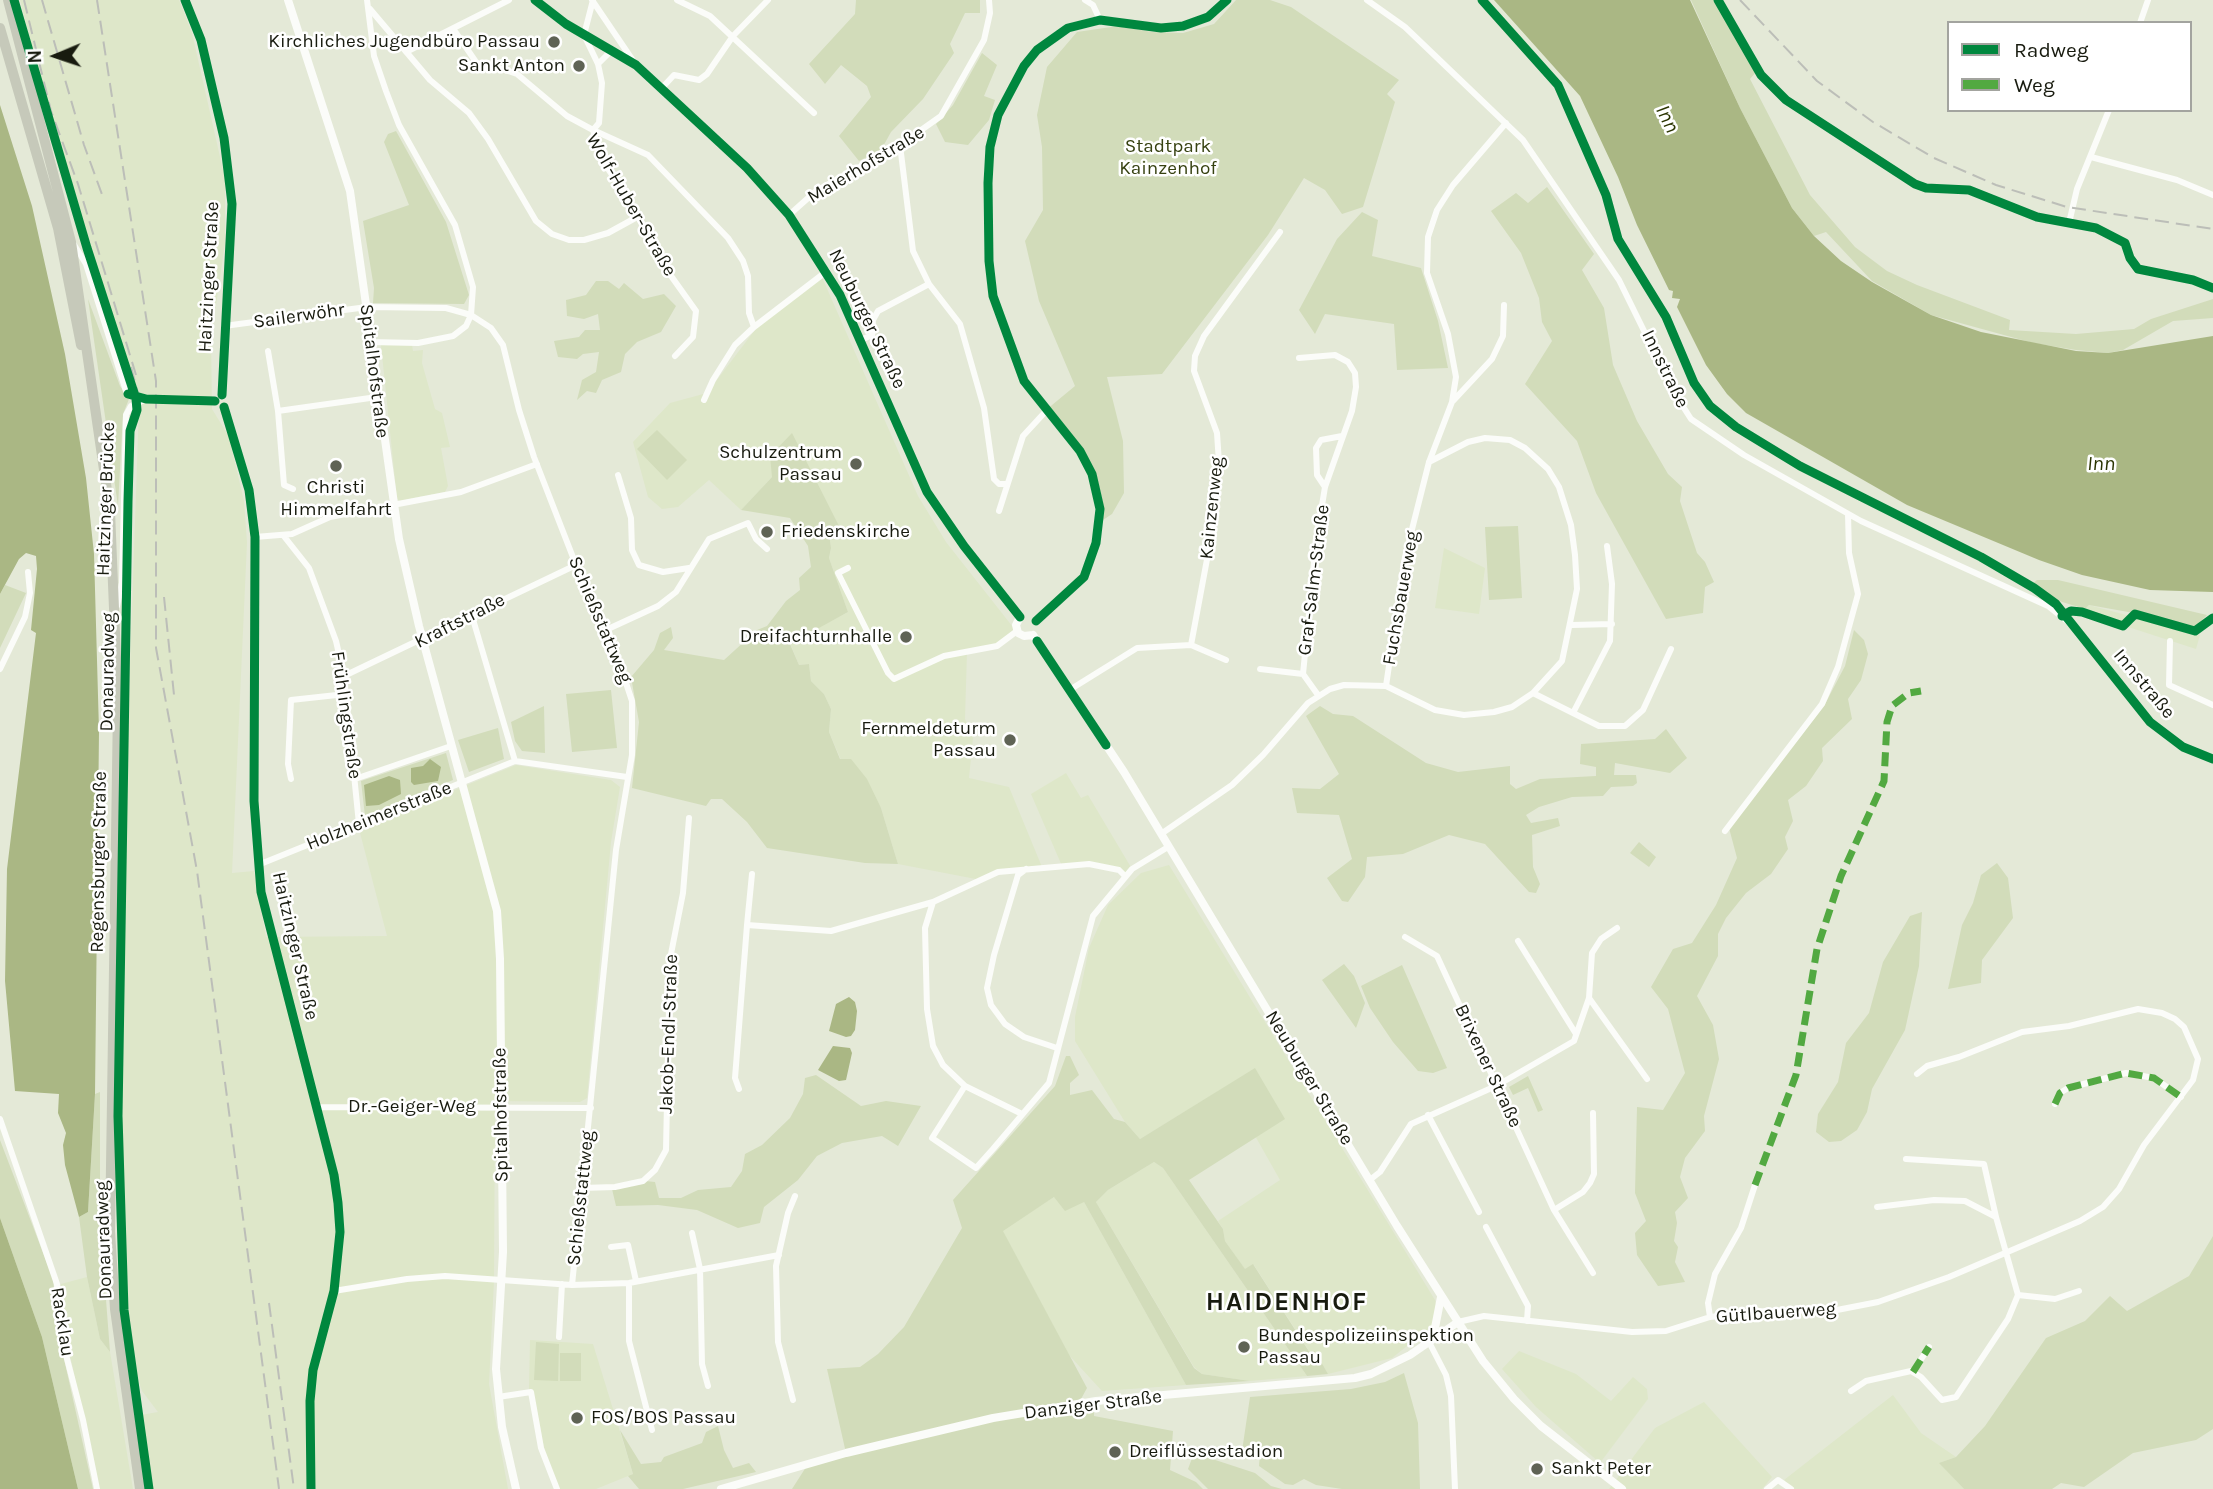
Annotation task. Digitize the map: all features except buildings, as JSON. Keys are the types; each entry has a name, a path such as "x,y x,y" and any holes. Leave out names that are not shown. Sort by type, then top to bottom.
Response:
{"main road":[{"name":"Regensburger Straße","path":"8,0 71,242 110,511 116,610 118,803 110,1231 115,1308 140,1489"},
{"name":"Regensburger Straße","path":"0,28 58,228 97,410"},
{"path":"58,228 71,242"}],"street":[{"name":"Haitzinger Straße","path":"185,0 201,40 224,138 232,204 222,395 228,400 224,407 232,425 248,490 255,537 254,801 258,866 265,912 317,1107 338,1203 340,1232 334,1292 313,1370 310,1401 312,1489"},
{"name":"Spitalhofstraße","path":"288,0 347,176 393,506 423,640 496,911 502,1279 496,1343 498,1397 516,1489"},
{"path":"367,0 374,56 399,125 455,225 473,287 471,315 466,326 453,336 418,343 370,342"},
{"path":"406,52 509,0"},
{"name":"Neuburger Straße","path":"535,0 542,8 636,65 747,168 789,215 827,271 861,340 927,492 964,546 1020,617"},
{"path":"593,0 584,35 598,64 602,83 599,123 593,130 648,155 728,238 743,261 748,276 749,313 754,327"},
{"path":"593,0 636,65"},
{"path":"677,0 710,16 814,113"},
{"path":"661,89 674,75 699,80 733,37 768,0"},
{"name":"Maierhofstraße","path":"789,215 817,191 900,145 935,122 950,104 984,40 990,13 989,0"},
{"path":"1085,0 1093,5 1100,20"},
{"path":"1036,621 1084,577 1100,522 1097,488 1088,464 1073,440 1046,411 1024,381 993,296 988,245 990,147 1005,98 1037,50 1068,28 1100,20 1161,28 1183,26 1209,17 1227,0"},
{"name":"Innstraße","path":"1367,0 1405,27 1531,150 1619,280 1675,394 1691,418 1744,455 1848,514 2048,606 2073,626 2150,722 2183,747 2213,759"},
{"path":"1718,0 1761,75 1804,114 1915,184 1926,188 1969,190 2037,217 2096,228 2121,240 2138,269 2193,280 2213,288"},
{"path":"2141,21 2148,0"},
{"path":"370,9 449,99 469,113 488,138 536,221 552,234 569,240 584,240 608,233 639,216"},
{"name":"Wolf-Huber-Straße","path":"454,30 476,62 488,69 502,69 517,74 567,117 593,130 601,158 639,216 654,252 696,312 693,337 675,356"},
{"path":"598,64 612,50"},
{"path":"2069,223 2077,189 2108,112"},
{"name":"Fuchsbauerweg","path":"1161,834 1232,785 1318,695 1344,685 1386,686 1405,557 1429,461 1452,402 1457,377 1448,334 1427,273 1428,237 1437,210 1453,185 1506,123"},
{"path":"900,145 910,240 929,285 953,312 966,339 984,408 994,479 999,484 1007,484"},
{"path":"2091,157 2177,180 2213,195"},
{"name":"Kainzenweg","path":"1191,645 1208,554 1219,463 1217,433 1194,372 1195,356 1204,336 1280,232"},
{"name":"Haitzinger Brücke","path":"71,242 86,264 126,391 135,398 213,401"},
{"path":"705,400 713,380 736,345 754,327 827,271"},
{"path":"861,340 872,335 878,311 929,285"},
{"name":"Fuchsbauerweg","path":"1452,402 1492,359 1503,336 1504,305"},
{"name":"Sailerwöhr","path":"224,326 367,307 432,307 471,315"},
{"name":"Schießstattweg","path":"471,315 491,328 503,345 519,410 537,464 576,565 608,629 627,678 632,701 634,731 616,856 572,1285"},
{"path":"268,351 278,411 284,485 293,489"},
{"name":"Graf-Salm-Straße","path":"1299,358 1335,355 1348,362 1355,373 1352,411 1325,487 1316,542 1303,674 1318,695"},
{"path":"222,395 213,401 218,407 224,407"},
{"path":"278,411 377,397"},
{"name":"Haitzinger Brücke","path":"116,610 122,583 125,425 131,406 146,399"},
{"path":"999,511 1023,436 1046,411"},
{"name":"Graf-Salm-Straße","path":"1325,487 1317,475 1316,448 1321,440 1342,436"},
{"path":"1386,686 1435,710 1464,715 1512,707 1533,693 1562,661 1572,625 1577,589 1571,525 1559,487 1548,469 1525,448 1510,440 1485,438 1468,442 1429,461"},
{"path":"255,537 283,535 330,517 461,492 537,464"},
{"path":"618,475 631,518 632,550 639,565"},
{"path":"1725,831 1822,704 1838,667 1858,594 1849,553 1848,514"},
{"path":"608,629 658,606 676,592 709,539 748,523 756,539 767,549"},
{"name":"Frühlingstraße","path":"283,535 309,568 331,625 344,676 359,824"},
{"path":"1573,713 1610,641 1612,624 1607,546"},
{"path":"629,555 639,565 663,572 689,568"},
{"name":"Kraftstraße","path":"344,676 576,565"},
{"path":"848,568 838,573 888,673 894,679 944,656 997,646 1017,631"},
{"path":"0,669 25,617 30,593 28,572"},
{"path":"472,616 515,761 627,778"},
{"path":"1031,616 1036,621 1037,628 1033,635 1024,636 1017,631 1016,625 1020,617 1031,616"},
{"path":"1572,625 1612,624"},
{"name":"Neuburger Straße","path":"1033,635 1071,689 1161,834 1458,1322 1514,1399 1541,1426 1622,1489"},
{"name":"Innstraße","path":"2170,641 2169,685 2213,705"},
{"path":"1071,689 1137,648 1191,645 1226,660"},
{"path":"1533,693 1599,726 1625,726 1643,710 1671,649"},
{"name":"Graf-Salm-Straße","path":"1261,669 1303,674"},
{"path":"291,779 288,764 291,700 346,694"},
{"path":"355,779 452,746"},
{"name":"Holzheimerstraße","path":"258,866 515,761"},
{"name":"Jakob-Endl-Straße","path":"582,1188 615,1187 643,1181 655,1170 666,1150 670,959 683,893 689,818"},
{"path":"965,1086 932,1138 976,1168 1049,1083 1093,916 1125,876 1168,847"},
{"path":"747,925 831,931 933,902 998,872 1089,864 1119,870 1125,876"},
{"path":"1026,869 1018,875 987,988 992,1005 1005,1024 1024,1037 1057,1048"},
{"path":"739,1089 735,1078 752,874"},
{"path":"933,902 925,928 927,1009 933,1046 943,1065 965,1086 1022,1114"},
{"path":"1371,1179 1380,1172 1411,1124 1496,1086 1574,1041 1589,998 1592,953 1601,939 1617,928"},
{"name":"Brixener Straße","path":"1405,937 1437,956 1554,1210 1593,1273"},
{"path":"1518,941 1576,1034"},
{"path":"1589,998 1647,1079"},
{"name":"Gütlbauerweg","path":"1458,1322 1484,1316 1632,1332 1666,1331 1710,1317 1765,1311 1837,1310 1878,1302 1949,1277 2080,1221 2103,1207 2119,1189 2144,1144 2182,1097 2196,1069 2195,1048 2184,1027 2175,1019 2150,1009 2138,1009 2069,1026 2022,1032 1959,1057 1927,1066 1917,1073"},
{"path":"2055,1104 2060,1093 2068,1088 2126,1073 2154,1078 2182,1097"},
{"name":"Dr.-Geiger-Weg","path":"317,1107 591,1108"},
{"path":"1554,1210 1583,1192 1594,1174 1593,1113"},
{"path":"1428,1115 1479,1212"},
{"name":"Racklau","path":"0,1118 57,1284 60,1332 83,1420 97,1489"},
{"path":"1906,1158 1984,1164 2004,1252 2015,1279 2018,1295 2008,1319 1955,1397 1942,1400 1913,1372"},
{"path":"1710,1317 1708,1303 1715,1274 1741,1227 1755,1185"},
{"path":"793,1400 778,1342 779,1255 795,1196"},
{"path":"1877,1207 1934,1200 1965,1201 1996,1217"},
{"path":"1486,1227 1528,1306 1527,1321"},
{"path":"692,1233 700,1269 702,1364 708,1386"},
{"path":"611,1247 628,1245 633,1282 629,1341 652,1430"},
{"path":"334,1292 408,1279 445,1276 572,1285 633,1282 779,1255"},
{"path":"559,1337 562,1284"},
{"path":"2018,1295 2055,1299 2079,1291"},
{"path":"1441,1297 1431,1340 1446,1375 1451,1396 1455,1489"},
{"name":"Danziger Straße","path":"721,1489 846,1453 993,1418 1096,1401 1355,1378 1391,1366 1458,1322"},
{"path":"1851,1391 1866,1381 1913,1372 1929,1347"},
{"path":"498,1397 531,1392 541,1448 557,1489"},
{"path":"1767,1489 1778,1480 1791,1489"}],"shaded area":[{"path":"20,0 179,0 192,33 225,179 225,243 211,340 212,409 228,435 232,450 244,501 247,543 232,873 254,871 266,937 387,936 359,829 516,765 611,780 620,787 611,842 587,1098 580,1102 495,1101 494,1281 489,1384 508,1489 151,1489 141,1415 158,1412 142,1391 134,1368 129,1323 122,1151 128,722 139,407 40,78"},
{"path":"821,275 918,496 946,542 1016,631 998,646 967,652 965,719 973,738 969,778 1009,787 1042,867 998,873 981,880 898,864 881,808 841,760 829,732 831,709 824,694 811,681 809,664 799,665 790,643 848,612 829,558 829,533 840,528 772,477 741,510 709,480 678,507 662,509 648,497 633,442 670,403 707,393 761,322"},
{"path":"381,345 412,345 413,351 423,350 422,363 435,409 442,413 450,447 441,448 448,486 445,492 400,501 397,499"},
{"path":"1444,548 1485,568 1479,614 1435,608"},
{"path":"2089,605 2200,635 2196,649 2082,612"},
{"path":"1066,773 1081,798 1088,795 1132,869 1125,876 1118,870 1101,866 1062,866 1031,794"},
{"path":"1169,865 1435,1300 1437,1309 1432,1326 1392,1358 1328,1374 1315,1351 1311,1354 1254,1265 1245,1270 1225,1241 1218,1221 1280,1180 1254,1134 1255,1069 1140,1139 1125,1122 1075,1041 1075,1017 1089,948 1108,905 1141,873"},
{"path":"1154,1162 1163,1168 1307,1376 1250,1381 1202,1374 1194,1367 1096,1202 1108,1190"},
{"path":"1054,1197 1084,1202 1186,1385 1102,1391 1069,1355 1002,1230"},
{"path":"87,1277 100,1339 110,1352 133,1489 99,1489 66,1337 61,1284"},
{"name":"FOS/BOS Passau","path":"530,1340 593,1344 633,1474 596,1489 559,1489 546,1458 533,1390 529,1389"},
{"path":"1519,1351 1576,1374 1611,1401 1633,1377 1647,1389 1648,1399 1600,1463 1536,1407 1502,1369"},
{"path":"1893,1395 1921,1433 1956,1457 1940,1463 1964,1489 1792,1489 1784,1480"},
{"path":"1704,1402 1772,1477 1762,1489 1609,1489 1655,1428"}],"green space":[{"path":"856,0 980,0 980,13 965,13 950,44 954,53 923,99 891,132 881,150 859,161 839,136 871,97 867,86 841,65 825,84 809,64 855,14"},
{"name":"Stadtpark Kainzenhof","path":"1236,0 1270,0 1291,7 1399,80 1387,94 1395,102 1363,207 1342,214 1325,190 1304,178 1268,235 1162,374 1107,377 1123,441 1124,493 1112,514 1100,522 1088,464 1046,410 1075,386 1039,301 1025,241 1043,210 1042,147 1037,115 1047,67 1077,32 1118,26 1152,32 1183,33 1214,24"},
{"path":"1691,0 1717,0 1756,72 1750,79 1810,195 1855,247 1887,271 2010,320 2009,330 2076,334 2134,329 2151,319 2213,299 2213,318 2173,321 2123,350 2108,353 2076,350 2033,343 1931,315 1872,281 1826,232 1814,236 1792,208 1740,108"},
{"path":"982,53 997,65 984,96 995,100 989,120 968,145 945,142 936,124 953,105"},
{"path":"396,131 446,222 469,295 464,304 373,303 374,288 363,221 409,205 384,142 388,134"},
{"path":"1547,187 1594,254 1582,270 1604,308 1613,365 1637,421 1668,474 1682,487 1680,501 1697,553 1705,562 1714,582 1705,587 1703,613 1666,619 1596,493 1577,441 1525,384 1552,341 1542,322 1539,298 1521,253 1491,211 1516,193 1528,203"},
{"path":"1362,212 1378,220 1372,256 1421,268 1438,321 1448,368 1397,370 1394,324 1325,314 1315,334 1299,310 1337,239"},
{"path":"596,281 608,281 619,289 624,283 643,299 664,294 676,306 661,332 637,342 625,354 621,372 602,380 596,393 587,391 577,400 582,380 596,372 599,352 583,354 577,359 558,357 554,341 579,337 585,330 600,330 598,314 584,319 567,316 566,300 586,295"},
{"path":"88,299 120,386 129,399 123,414 118,506"},
{"path":"657,430 687,460 667,480 637,449"},
{"path":"792,433 840,528 829,533 829,558 848,612 790,644 799,665 809,664 811,681 824,694 831,709 829,732 840,759 851,759 867,779 881,808 898,864 865,863 767,848 747,822 722,799 711,799 706,806 632,788 639,722 631,677 654,650 660,633 671,627 673,638 664,650 724,660 757,630 767,626 786,601 800,590 799,578 811,567 808,546 790,518 741,510 772,477 770,456"},
{"path":"1518,526 1522,598 1489,600 1485,527"},
{"path":"2037,580 2058,580 2207,615 2193,629 2134,613 2089,605 2085,609 2059,601 2032,584"},
{"path":"5,585 26,593 0,648 0,594"},
{"path":"1854,630 1864,640 1868,654 1861,680 1848,699 1852,719 1822,748 1823,761 1806,786 1788,800 1793,821 1785,837 1788,849 1771,874 1746,893 1726,918 1718,934 1718,956 1697,996 1713,1025 1719,1059 1704,1116 1705,1131 1685,1158 1680,1177 1688,1198 1675,1212 1677,1223 1674,1241 1678,1247 1675,1262 1685,1282 1658,1286 1637,1255 1635,1233 1646,1221 1635,1193 1637,1107 1663,1110 1685,1073 1668,1009 1651,987 1673,949 1692,943 1716,905 1737,858 1729,828 1824,706 1845,666"},
{"path":"611,690 617,748 572,752 566,694"},
{"path":"544,706 545,753 522,751 515,741 511,722"},
{"path":"1320,706 1333,714 1353,716 1426,763 1458,772 1510,766 1510,784 1516,789 1540,779 1596,776 1596,767 1580,764 1581,744 1655,739 1666,729 1687,758 1670,773 1615,763 1614,775 1636,775 1637,783 1633,786 1611,787 1603,796 1572,797 1539,807 1526,815 1531,823 1558,818 1560,826 1532,835 1533,867 1540,884 1536,893 1529,892 1485,844 1449,835 1403,854 1367,857 1365,877 1348,902 1342,901 1327,878 1352,859 1339,815 1297,813 1292,788 1320,789 1339,774 1306,716"},
{"path":"498,728 504,759 469,772 458,740"},
{"path":"446,753 453,780 365,816 361,781"},
{"path":"1639,842 1656,857 1649,867 1630,853"},
{"path":"1997,863 2008,878 2013,918 1982,960 1981,983 1948,989 1962,925 1973,903 1981,875"},
{"path":"1922,912 1919,966 1905,1030 1872,1089 1867,1112 1857,1130 1841,1141 1829,1142 1816,1132 1818,1114 1838,1082 1846,1043 1869,1013 1883,962 1910,916"},
{"path":"1344,964 1354,976 1365,1003 1356,1028 1322,980"},
{"path":"1402,965 1447,1068 1433,1073 1418,1071 1393,1042 1370,1008 1361,986"},
{"path":"1066,1056 1070,1056 1079,1075 1070,1083 1070,1095 1092,1090 1114,1119 1125,1122 1140,1139 1255,1068 1285,1119 1189,1180 1223,1229 1225,1241 1245,1269 1253,1264 1310,1353 1315,1351 1328,1374 1307,1376 1163,1168 1154,1162 1108,1190 1096,1202 1194,1368 1202,1374 1250,1381 1186,1385 1084,1202 1065,1211 1054,1197 1003,1231 1087,1388 1081,1399 999,1418 1094,1409 1094,1416 1173,1431 1170,1470 1196,1482 1203,1489 792,1489 808,1464 846,1453 827,1369 860,1367 878,1354 904,1327 962,1228 953,1200 1055,1086"},
{"path":"816,1075 861,1106 886,1101 921,1106 898,1146 882,1136 842,1143 817,1156 798,1180 764,1207 760,1223 738,1228 697,1210 658,1205 616,1206 612,1189 645,1181 655,1182 659,1198 681,1198 698,1190 731,1187 742,1171 745,1154 762,1145 790,1118 803,1094 805,1078"},
{"path":"1528,1076 1543,1110 1538,1112 1528,1088 1513,1095 1509,1087"},
{"path":"100,1092 100,1221 110,1352 100,1339 87,1277 79,1217 88,1212 95,1094"},
{"path":"0,1140 53,1279 58,1332 93,1489 78,1489 42,1337 0,1218"},
{"path":"2213,1236 2213,1429 2196,1440 2133,1453 2084,1487 2061,1483 2052,1489 1964,1489 1939,1463 1956,1457 1985,1426 2046,1338 2085,1321 2110,1296 2127,1311 2189,1276"},
{"path":"536,1342 559,1344 558,1381 534,1380"},
{"path":"560,1353 581,1353 581,1381 560,1381"},
{"path":"1404,1373 1418,1423 1420,1489 1342,1489 1316,1485 1304,1479 1293,1485 1285,1484 1259,1466 1260,1453 1242,1451 1250,1397 1351,1389 1385,1382"},
{"path":"718,1426 724,1450 733,1468 749,1463 756,1472 683,1489 639,1489 628,1476 633,1474 620,1430 641,1464 661,1462 664,1457 702,1443 706,1432"},
{"path":"1194,1453 1255,1473 1271,1486 1282,1489 1208,1489 1188,1469"}],"water":[{"name":"Inn","path":"1494,0 1690,0 1740,108 1792,208 1814,236 1841,261 1931,315 1981,332 2076,351 2108,353 2213,336 2213,592 2150,590 2082,575 2039,560 1907,505 1746,413 1727,394 1706,365 1677,307 1680,299 1672,298 1673,291 1669,290 1637,225 1580,96"},
{"path":"0,105 32,206 65,354 86,478 94,554 99,731 95,1094 88,1212 79,1217 65,1165 63,1145 66,1133 58,1113 59,1094 15,1091 5,981 7,869 36,633 31,630 37,569 36,556 26,553 19,559 0,594"},
{"path":"430,759 441,767 438,781 414,785 411,782 411,768 423,766"},
{"path":"389,776 400,780 401,794 379,805 366,806 364,785"},
{"path":"849,997 855,1002 857,1011 855,1030 851,1036 846,1037 829,1031 836,1004"},
{"path":"833,1046 850,1048 852,1053 846,1080 839,1081 818,1070"},
{"path":"0,1218 42,1337 78,1489 0,1489"}],"railway":[{"path":"24,0 51,111 78,184 136,375"},
{"path":"42,0 84,145 104,200"},
{"path":"97,0 156,381 156,648 197,871 279,1489"},
{"path":"1740,0 1817,81 1873,122 1934,158 1996,185 2067,207 2213,229"},
{"path":"131,367 139,397"},
{"path":"164,597 174,695"},
{"path":"269,1303 294,1489"}],"marked path":[{"path":"1755,1185 1796,1075 1817,949 1841,876 1884,781 1887,722 1892,706 1909,693 1921,691"},
{"path":"2055,1104 2060,1093 2068,1088 2126,1073 2154,1078 2181,1097"},
{"path":"1913,1372 1929,1347"}],"cycle path":[{"name":"Donauradweg","path":"14,0 87,248 136,399 137,410 130,431 128,501 118,1116 124,1310 149,1489"},
{"path":"185,0 201,40 224,138 232,204 222,395"},
{"path":"535,0 566,24 636,65 747,168 789,215 840,295 927,492 964,546 1020,617"},
{"path":"1036,621 1084,577 1096,543 1100,509 1092,474 1080,451 1024,381 993,296 989,261 988,183 990,147 998,115 1024,66 1037,50 1068,28 1100,20 1161,28 1183,26 1208,17 1227,0"},
{"path":"1482,0 1558,85 1606,195 1618,239 1666,317 1694,383 1710,406 1736,427 1800,466 1981,557 2034,588 2056,604 2150,722 2183,747 2213,759"},
{"path":"1718,0 1761,75 1786,100 1915,184 1926,188 1969,190 2037,217 2096,228 2125,243 2130,258 2138,269 2193,280 2213,288"},
{"path":"128,394 146,399 215,401"},
{"path":"224,407 249,490 255,537 254,801 261,892 334,1175 338,1203 340,1232 334,1291 313,1370 310,1401 311,1489"},
{"path":"2062,616 2071,611 2082,612 2123,626 2135,614 2195,631 2213,618"},
{"path":"1037,641 1106,745"}],"place":[{"name":"Kirchliches Jugendbüro Passau","path":"554,42"},
{"name":"Sankt Anton","path":"579,66"},
{"name":"Schulzentrum Passau","path":"856,464"},
{"name":"Christi Himmelfahrt","path":"336,466"},
{"name":"Friedenskirche","path":"767,532"},
{"name":"Dreifachturnhalle","path":"906,637"},
{"name":"Fernmeldeturm Passau","path":"1010,740"},
{"name":"Bundespolizeiinspektion Passau","path":"1244,1347"},
{"name":"FOS/BOS Passau","path":"577,1418"},
{"name":"Dreiflüssestadion","path":"1115,1452"},
{"name":"Sankt Peter","path":"1537,1469"}],"district":[{"name":"HAIDENHOF","path":"1287,1303"}]}
